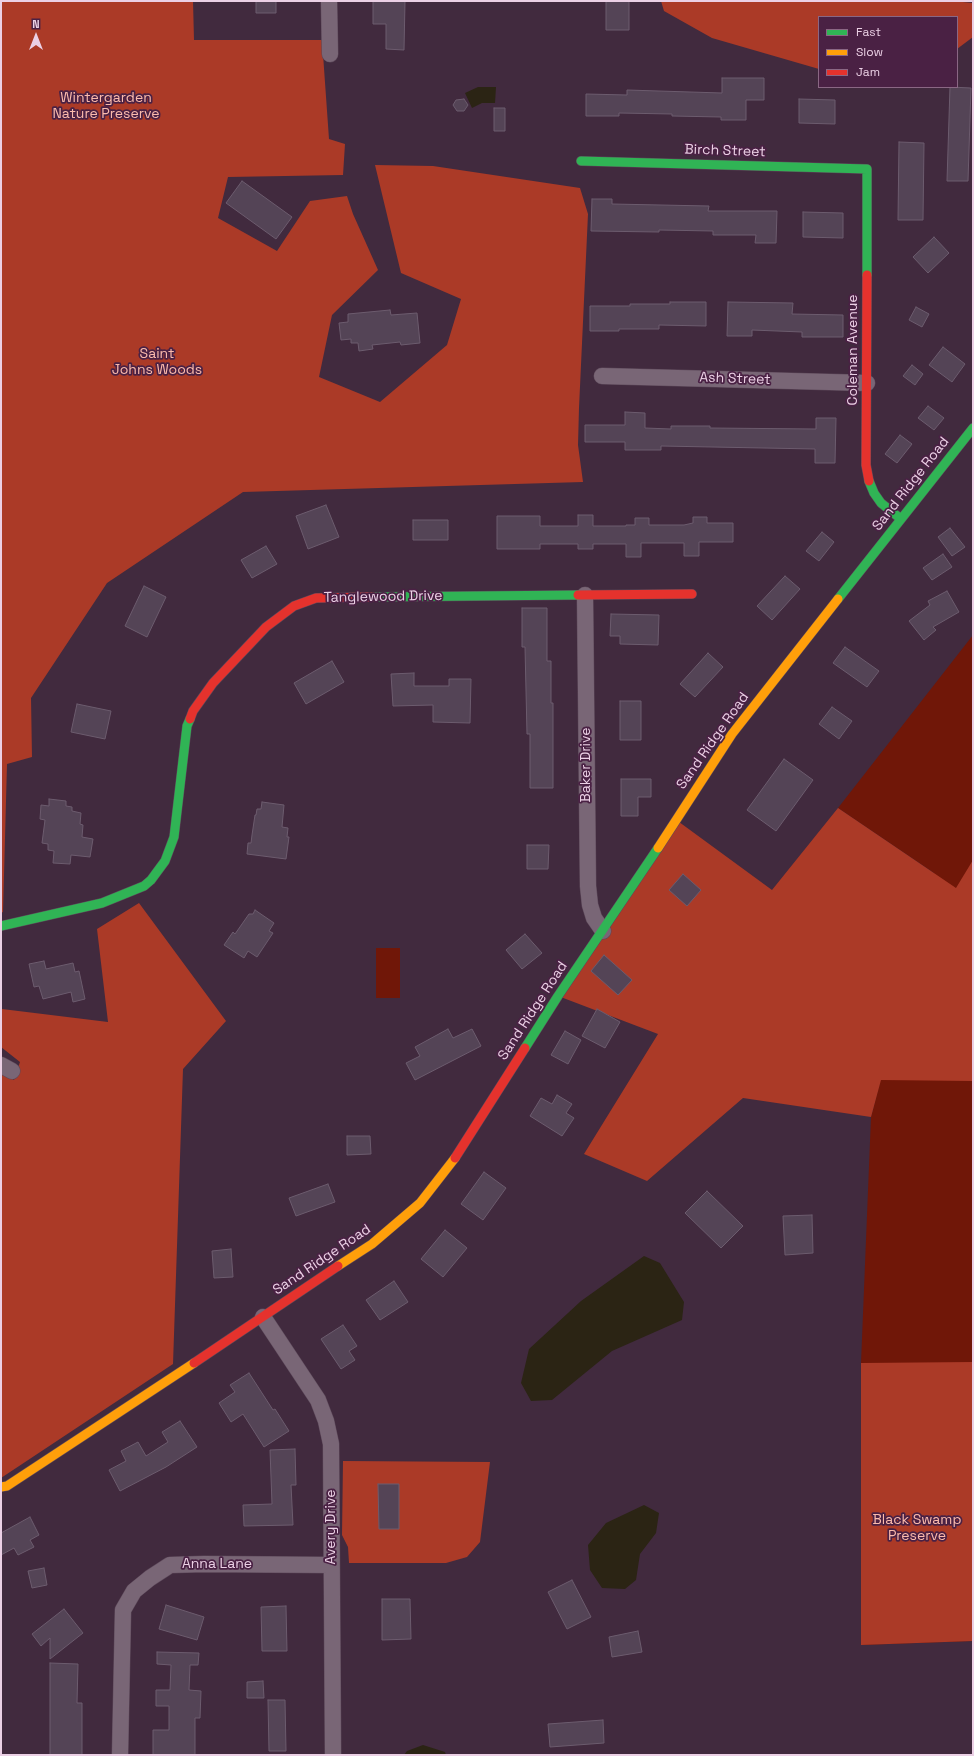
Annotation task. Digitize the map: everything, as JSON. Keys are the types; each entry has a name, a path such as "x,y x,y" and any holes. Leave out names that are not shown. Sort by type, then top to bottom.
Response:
{"street":[{"path":"329,1 330,54"},
{"name":"Birch Street","path":"581,161 867,169"},
{"name":"Coleman Avenue","path":"867,169 866,465 869,481 874,493 882,503 901,519"},
{"name":"Ash Street","path":"602,376 867,383"},
{"name":"Sand Ridge Road","path":"1,1487 7,1486 263,1318 372,1244 420,1203 458,1154 558,996 603,932 732,734 973,428"},
{"name":"Baker Drive","path":"585,594 588,886 590,905 594,918 603,932"},
{"name":"Tanglewood Drive","path":"1,926 102,903 127,894 144,886 151,880 166,861 174,837 187,726 193,711 213,683 266,627 294,606 316,598 328,597 692,594"},
{"name":"Avery Drive","path":"263,1318 318,1400 326,1421 332,1461 331,1565 333,1755"},
{"name":"Anna Lane","path":"120,1755 123,1610 134,1591 170,1565 331,1565"}],"green space":[{"name":"Saint Johns Woods","path":"1,1 193,1 194,40 322,40 329,139 345,144 343,175 228,177 218,218 277,251 310,201 347,196 353,214 378,270 332,315 319,377 380,402 447,345 461,299 401,273 375,165 433,166 580,188 588,214 578,445 583,482 243,492 107,583 31,698 32,757 7,764 3,912 1,913"},
{"path":"661,1 952,1 973,3 973,37 958,48 958,16 818,16 818,69 712,38 664,11"},
{"name":"Black Swamp Preserve","path":"973,635 973,1641 861,1645 861,1363 871,1117 934,873 838,808"},
{"path":"838,808 956,888 973,860 973,1081 881,1080 871,1117 743,1098 647,1181 584,1154 658,1034 558,996 675,819 772,890"},
{"path":"139,903 226,1021 183,1069 173,1364 1,1478 1,1071 14,1080 20,1062 1,1047 1,1011 2,1009 108,1022 97,929"},
{"path":"376,948 400,948 400,998 376,998"},
{"path":"973,1362 973,1641 861,1645 861,1363"},
{"path":"343,1461 490,1462 480,1542 467,1557 446,1563 349,1563 348,1547 342,1535"}],"shaded area":[{"path":"478,87 496,87 495,103 482,103 472,108 465,93"},
{"path":"644,1256 660,1263 684,1302 682,1320 612,1351 552,1400 531,1401 521,1383 529,1349 581,1301"},
{"path":"644,1505 659,1513 656,1533 640,1554 636,1580 625,1589 602,1588 590,1570 588,1545 606,1523"},
{"path":"423,1745 445,1752 446,1755 404,1755 407,1751"}],"building":[{"path":"256,1 276,1 276,13 256,13"},
{"path":"373,1 405,1 404,50 386,49 386,24 373,24"},
{"path":"606,1 629,1 629,30 606,30"},
{"path":"722,78 764,78 764,100 746,100 746,120 721,120 721,117 672,116 672,114 619,113 619,116 586,116 586,94 627,95 627,90 722,93"},
{"path":"950,88 971,88 968,181 947,181"},
{"path":"464,99 468,105 464,111 457,111 453,105 456,100"},
{"path":"799,99 835,100 835,124 799,123"},
{"path":"494,108 505,108 505,131 494,131"},
{"path":"899,142 924,143 923,220 898,220"},
{"path":"242,181 292,217 276,239 226,203"},
{"path":"592,199 612,199 612,204 709,206 708,211 777,211 776,243 755,243 756,235 713,235 713,231 591,231"},
{"path":"803,212 843,213 843,238 803,237"},
{"path":"934,237 949,253 928,273 913,257"},
{"path":"670,302 706,302 706,326 659,325 659,329 590,331 590,306 670,304"},
{"path":"728,302 793,303 792,314 843,315 843,337 802,337 802,332 752,330 752,336 727,336"},
{"path":"916,307 929,314 922,327 909,320"},
{"path":"390,310 391,315 417,313 420,343 401,345 400,342 372,345 373,349 359,351 358,343 351,343 351,339 341,340 339,323 348,322 348,314"},
{"path":"943,347 965,364 952,382 929,365"},
{"path":"912,365 923,374 915,385 903,376"},
{"path":"928,406 944,418 934,430 918,418"},
{"path":"625,412 645,413 645,428 671,429 671,426 710,426 710,428 816,429 816,418 836,418 835,463 815,463 815,449 661,446 661,450 625,450 625,442 585,442 585,425 625,425"},
{"path":"900,435 912,444 897,463 885,454"},
{"path":"326,505 339,537 308,549 296,516"},
{"path":"578,515 593,515 593,526 635,525 635,518 649,518 649,525 684,525 693,523 693,517 707,517 707,523 733,523 733,542 699,542 699,556 684,556 684,543 641,543 641,557 626,557 626,544 593,544 593,549 578,549 578,544 540,544 540,549 497,549 497,516 540,516 540,526 578,526"},
{"path":"413,520 448,520 448,540 413,540"},
{"path":"950,528 965,547 952,556 938,537"},
{"path":"822,532 834,542 819,561 806,551"},
{"path":"266,546 277,564 252,578 241,560"},
{"path":"943,554 952,567 932,580 923,568"},
{"path":"785,576 800,589 772,620 757,606"},
{"path":"144,586 166,597 147,637 125,626"},
{"path":"947,591 959,612 933,627 936,630 924,640 909,621 930,605 928,601"},
{"path":"522,608 547,608 547,661 551,661 551,703 553,703 553,788 530,788 530,734 527,734 525,647 522,647"},
{"path":"611,614 659,615 658,645 620,644 620,636 610,636"},
{"path":"845,647 879,671 867,687 833,663"},
{"path":"708,653 723,667 695,697 680,684"},
{"path":"332,661 344,682 306,704 294,683"},
{"path":"414,673 414,686 449,686 449,679 471,679 470,723 433,722 433,705 393,706 391,674"},
{"path":"620,701 641,701 641,740 620,740"},
{"path":"77,704 111,711 105,739 71,732"},
{"path":"832,707 852,721 839,739 819,724"},
{"path":"784,759 813,780 776,831 747,810"},
{"path":"621,779 651,779 651,797 638,797 638,816 621,816"},
{"path":"49,799 66,801 66,806 72,807 72,811 81,813 80,824 83,825 82,837 93,839 90,857 71,855 70,864 53,863 54,851 48,850 48,844 42,843 45,820 40,819 41,805 49,806"},
{"path":"262,802 284,805 282,827 288,828 287,837 289,837 286,859 247,854 248,843 251,843 255,815 257,809 261,809"},
{"path":"527,845 549,845 548,869 527,869"},
{"path":"683,874 701,890 687,906 669,890"},
{"path":"255,910 274,923 269,931 273,933 257,957 248,951 244,958 224,945 233,932 235,934 249,914 253,914"},
{"path":"525,934 542,953 522,969 506,950"},
{"path":"604,955 632,980 618,995 591,971"},
{"path":"44,961 46,969 73,963 75,972 79,971 85,999 73,1002 71,992 43,999 39,986 34,987 29,964"},
{"path":"597,1009 620,1022 605,1048 582,1036"},
{"path":"448,1029 453,1038 472,1029 481,1046 415,1080 406,1063 420,1056 415,1047"},
{"path":"565,1031 581,1040 568,1064 551,1055"},
{"path":"557,1095 572,1104 566,1113 574,1118 562,1136 530,1116 541,1098 552,1104"},
{"path":"347,1136 370,1136 371,1154 347,1155"},
{"path":"484,1172 506,1188 483,1220 461,1204"},
{"path":"328,1184 335,1202 296,1216 289,1198"},
{"path":"707,1191 743,1226 721,1248 685,1213"},
{"path":"812,1215 813,1253 785,1255 783,1216"},
{"path":"445,1230 467,1248 443,1277 421,1259"},
{"path":"231,1249 233,1277 214,1278 212,1251"},
{"path":"394,1281 408,1302 380,1320 366,1300"},
{"path":"343,1325 357,1346 349,1351 355,1360 341,1369 321,1339"},
{"path":"249,1373 273,1410 275,1409 289,1431 264,1447 243,1414 231,1422 219,1403 235,1392 230,1385"},
{"path":"180,1421 197,1447 166,1467 120,1491 109,1470 126,1461 121,1451 138,1442 146,1456 168,1442 162,1432"},
{"path":"295,1449 296,1485 291,1485 293,1525 244,1526 243,1505 272,1504 270,1450"},
{"path":"378,1484 399,1484 399,1529 379,1529"},
{"path":"30,1517 39,1535 30,1540 34,1547 18,1555 14,1548 1,1555 1,1533"},
{"path":"44,1568 47,1585 32,1588 28,1571"},
{"path":"572,1580 591,1617 567,1629 548,1592"},
{"path":"382,1599 410,1599 411,1639 382,1640"},
{"path":"166,1605 204,1617 197,1640 159,1629"},
{"path":"286,1606 287,1651 262,1651 261,1607"},
{"path":"64,1609 83,1633 50,1659 50,1638 41,1646 32,1634"},
{"path":"638,1631 642,1652 612,1657 609,1637"},
{"path":"157,1652 199,1653 198,1665 190,1665 189,1690 201,1691 200,1718 195,1718 195,1755 153,1755 153,1730 169,1730 169,1706 156,1706 156,1690 170,1690 171,1665 157,1664"},
{"path":"50,1663 78,1664 77,1703 82,1703 82,1755 50,1755"},
{"path":"263,1681 264,1698 247,1698 247,1682"},
{"path":"268,1700 285,1700 286,1751 269,1751"},
{"path":"603,1720 604,1743 550,1747 548,1724"}],"traffic: fast":[{"path":"581,161 867,169 867,275"},
{"path":"838,599 973,428"},
{"path":"869,481 874,493 881,503 901,519"},
{"path":"373,597 578,595"},
{"path":"1,926 102,903 144,886 151,880 165,861 174,837 187,726 190,719"},
{"path":"525,1048 558,996 658,848"}],"traffic: slow":[{"path":"658,848 732,734 838,599"},
{"path":"338,1266 372,1244 420,1203 455,1158"},
{"path":"1,1487 7,1486 194,1363"}],"traffic: jam":[{"path":"867,275 866,465 869,481"},
{"path":"578,595 692,594"},
{"path":"190,719 193,711 213,683 266,627 294,606 316,598 373,597"},
{"path":"455,1158 525,1048"},
{"path":"194,1363 338,1266"}],"park label":[{"name":"Wintergarden Nature Preserve","path":"106,106"}]}
